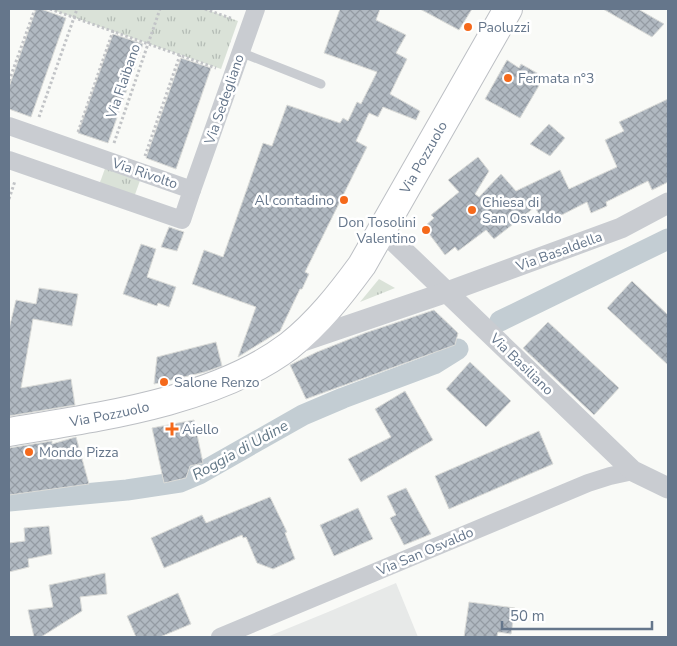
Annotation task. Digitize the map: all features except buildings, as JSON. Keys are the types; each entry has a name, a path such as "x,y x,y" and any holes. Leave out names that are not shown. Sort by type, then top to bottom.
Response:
{"main road":[{"name":"Via Pozzuolo","path":"9,432 179,398 248,370 289,345 318,320 336,300 362,265 508,9"}],"street":[{"name":"Via Sedegliano","path":"192,190 253,17"},
{"name":"Via Rivolto","path":"9,126 192,190 182,220 9,160"},
{"name":"Via Basaldella","path":"446,292 621,228 668,203"},
{"name":"Via Basiliano","path":"382,230 633,471 668,488"},
{"name":"Via Pozzuolo","path":"289,345 446,292"},
{"name":"Via San Osvaldo","path":"220,637 588,483 633,471"}],"lane":[{"path":"240,52 321,84"}],"path":[{"path":"9,81 34,9"},
{"path":"50,9 233,73"},
{"path":"32,134 77,9"},
{"name":"Via Flaibano","path":"108,160 160,9"},
{"path":"204,9 253,17"},
{"path":"72,148 113,31"},
{"path":"140,171 180,55"}],"shaded area":[{"path":"396,583 418,637 267,637 328,612"}],"green space":[{"path":"50,9 205,9 238,21 221,69"},
{"path":"108,160 143,172 132,203 97,191"},
{"path":"379,279 395,288 360,302"}],"waterway":[{"name":"Roggia di Udine","path":"500,321 668,239"},
{"name":"Roggia di Udine","path":"9,501 127,490 180,482 199,474 303,415 434,364 458,349"}],"place":[{"name":"Paoluzzi","path":"468,27"},
{"name":"Fermata n°3","path":"508,78"},
{"name":"Al contadino","path":"344,200"},
{"name":"Chiesa di San Osvaldo","path":"472,210"},
{"name":"Don Tosolini Valentino","path":"426,230"},
{"name":"Salone Renzo","path":"164,382"},
{"name":"Aiello","path":"172,429"},
{"name":"Mondo Pizza","path":"29,452"}]}
